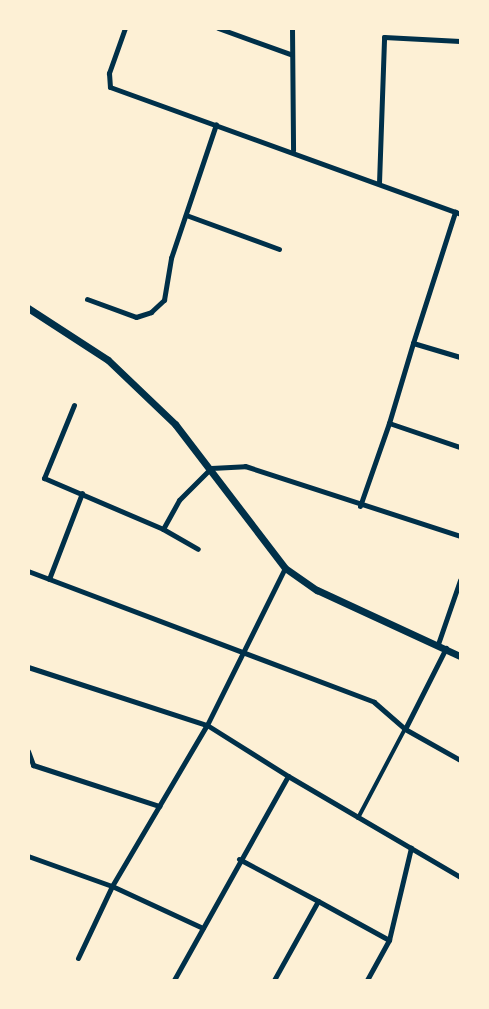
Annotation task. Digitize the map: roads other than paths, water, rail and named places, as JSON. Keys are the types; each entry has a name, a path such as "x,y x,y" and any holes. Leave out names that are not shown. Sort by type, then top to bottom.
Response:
{"main road":[{"path":"28,308 108,360 174,424 211,468 285,568 343,603 438,644 460,656"}],"street":[{"path":"125,28 109,73 110,87 293,150 458,213 360,506"},
{"path":"218,28 290,54"},
{"path":"292,28 290,54 293,150"},
{"path":"379,183 384,37 460,41"},
{"path":"87,299 136,317 151,312 164,300 171,258 216,124"},
{"path":"186,215 279,249"},
{"path":"413,343 460,357"},
{"path":"74,405 44,478 163,529 198,549"},
{"path":"389,423 460,447"},
{"path":"163,529 178,500 211,468 245,466 360,506 460,536"},
{"path":"49,579 82,493"},
{"path":"78,958 112,886 207,726 285,568"},
{"path":"28,570 374,702 405,729 460,760"},
{"path":"438,644 460,580"},
{"path":"358,818 446,648"},
{"path":"28,667 207,726 460,877"},
{"path":"28,751 33,765 159,806"},
{"path":"174,981 239,859 288,776"},
{"path":"367,981 389,940 411,848"},
{"path":"28,856 112,886 203,928"},
{"path":"239,859 389,940"},
{"path":"274,981 318,902"}]}
